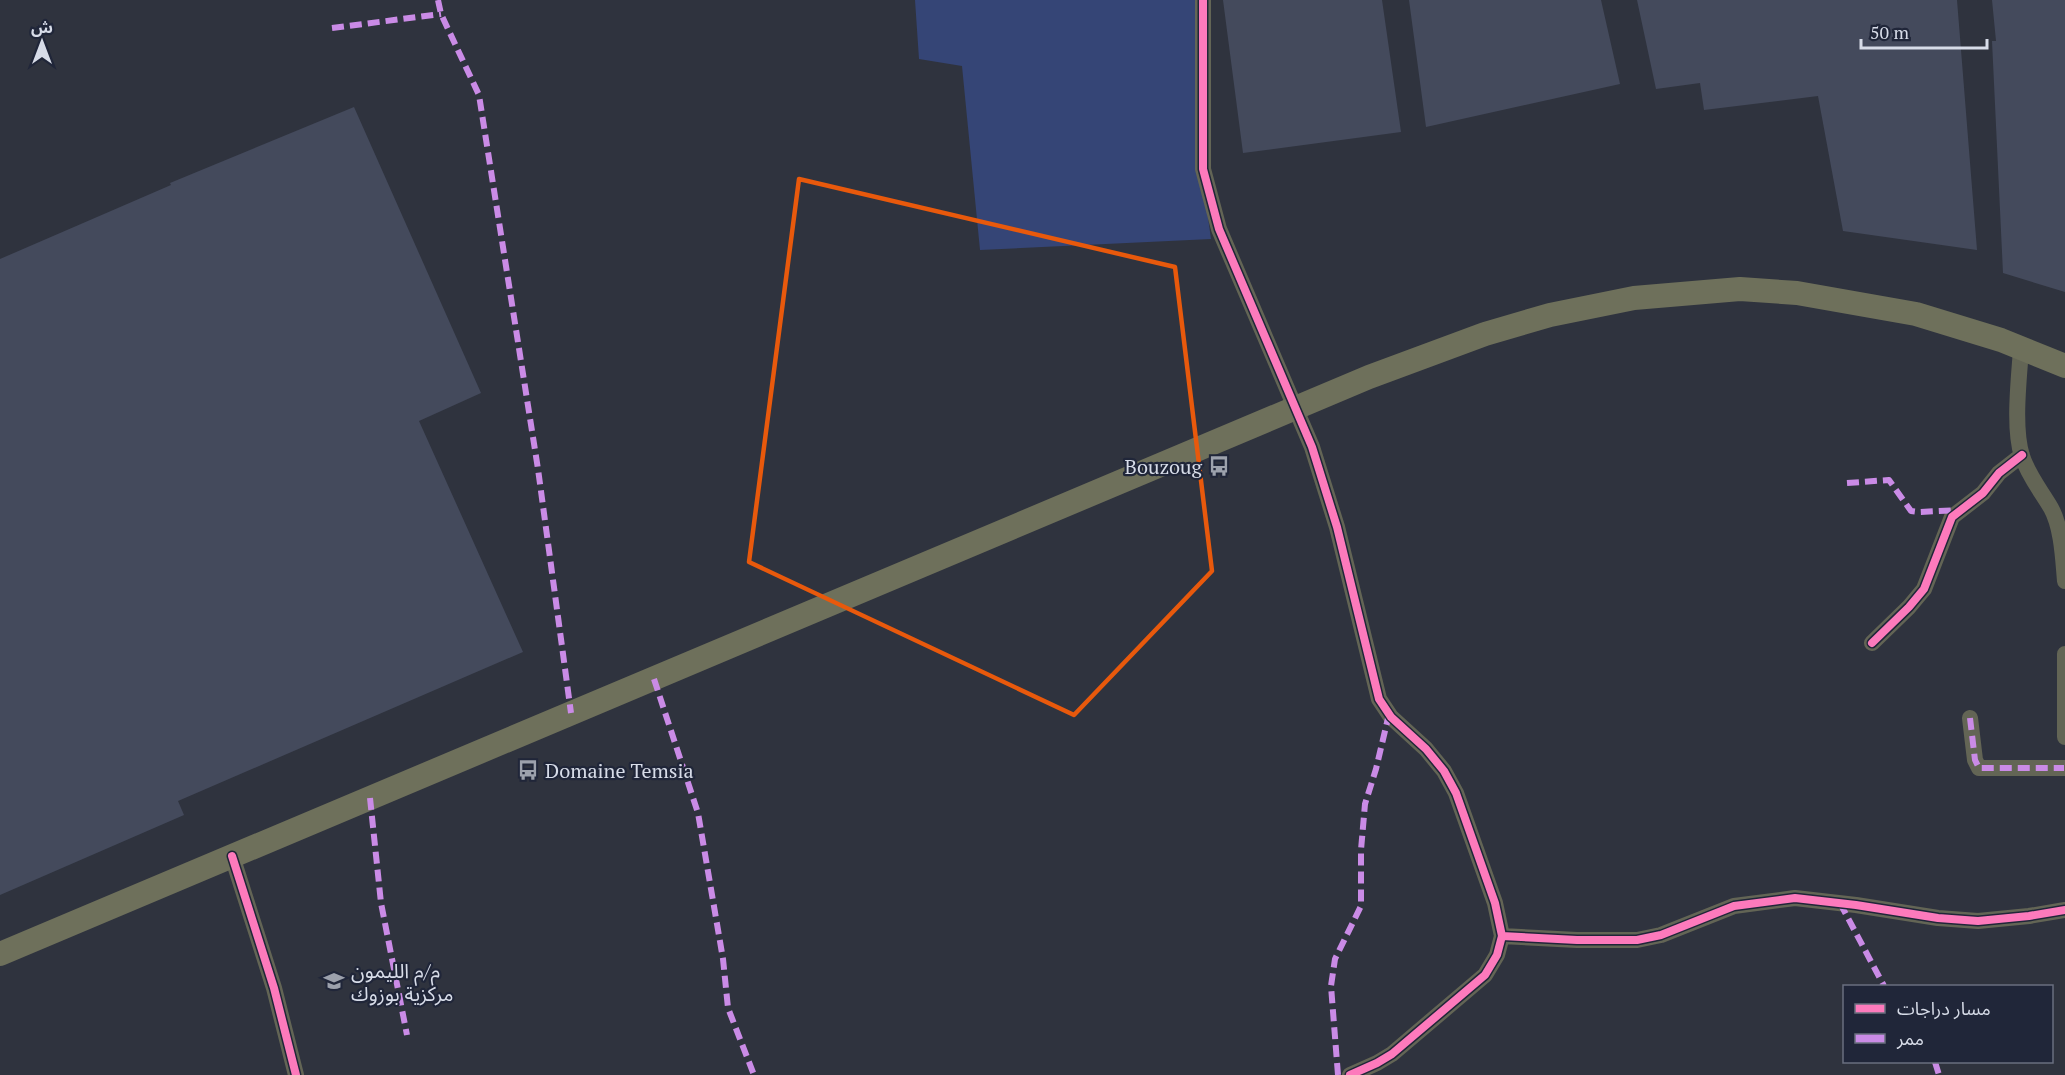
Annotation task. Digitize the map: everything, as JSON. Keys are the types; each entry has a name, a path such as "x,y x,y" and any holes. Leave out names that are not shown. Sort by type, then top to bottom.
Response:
{"main road":[{"path":"0,954 1295,408 1407,362 1485,334 1550,315 1634,298 1740,289 1797,293 1916,314 2001,340 2065,366"}],"street":[{"path":"1203,0 1203,169 1219,229 1312,447 1337,526 1379,699 1391,717 1426,750 1444,771 1456,793 1495,903 1502,936 1497,955 1485,975 1392,1054 1377,1064 1350,1075"},
{"path":"2021,349 2018,432 2022,455 2034,484 2055,519 2065,581"},
{"path":"1872,643 1924,590 1952,517 1983,493 1999,473 2022,455"},
{"path":"2065,654 2065,737"},
{"path":"1970,718 1975,760 1979,768 2065,766"},
{"path":"232,856 274,988 296,1075"},
{"path":"1502,936 1637,940 1661,935 1734,906 1795,898 1856,904 1938,918 1978,921 2065,910"}],"highlighted area":[{"path":"799,179 1175,267 1212,571 1074,715 749,562"}],"shaded area":[{"path":"915,0 1195,0 1197,139 1211,239 980,250 962,66 919,59"}],"building":[{"path":"1223,0 1382,0 1401,132 1243,153"},
{"path":"1409,0 1601,0 1620,84 1426,127"},
{"path":"1637,0 1957,0 1977,250 1843,231 1818,96 1704,110 1700,83 1656,89"},
{"path":"1992,0 2065,0 2065,292 2003,273 1992,41 1996,41"},
{"path":"354,107 481,393 419,421 523,652 178,801 184,815 0,895 0,259 171,185 170,183"}],"marked path":[{"path":"438,0 441,14 479,95 538,469 571,713"},
{"path":"332,28 441,14"},
{"path":"1847,483 1889,480 1911,511 1959,510"},
{"path":"654,679 698,813 723,959 728,1008 754,1075"},
{"path":"1338,1075 1331,986 1335,959 1361,906 1361,850 1365,804 1389,714"},
{"path":"1970,718 1975,760 1979,768 2064,768"},
{"path":"370,798 381,903 407,1035"},
{"path":"1840,903 1883,985"},
{"path":"1935,1063 1939,1075"}],"cycle path":[{"path":"1203,0 1203,169 1219,229 1312,447 1337,527 1379,699 1391,717 1426,749 1444,771 1456,793 1495,903 1502,936 1497,955 1485,975 1392,1054 1350,1075"},
{"path":"1872,643 1924,589 1952,517 1983,493 1999,473 2022,455"},
{"path":"232,856 274,988 296,1075"},
{"path":"1502,936 1637,940 1661,935 1734,906 1795,898 1938,918 1978,921 2065,910"}],"place":[{"name":"Bouzoug","path":"1219,466"},
{"name":"Domaine Temsia","path":"528,770"},
{"name":"م/م الليمون مركزية بوزوك","path":"334,981"}]}
